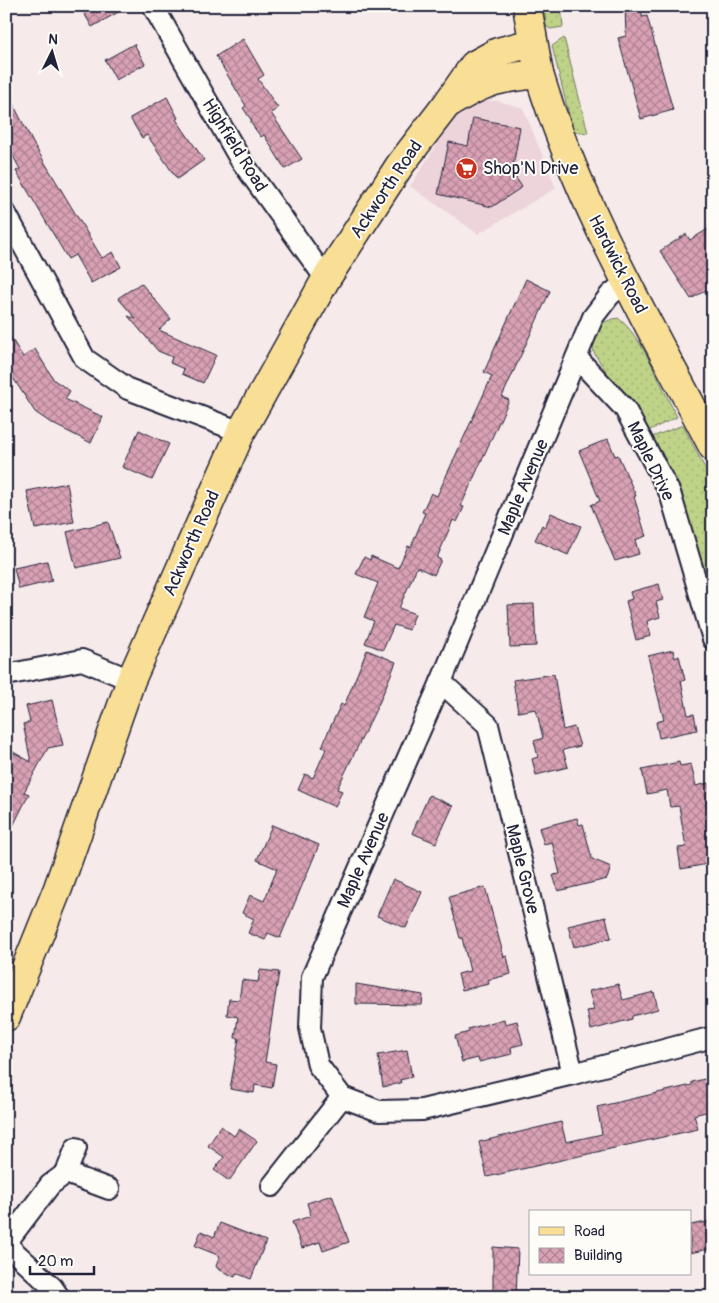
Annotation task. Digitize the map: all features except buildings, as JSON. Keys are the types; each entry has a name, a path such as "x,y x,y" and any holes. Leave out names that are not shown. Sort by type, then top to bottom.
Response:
{"main road":[{"path":"527,6 532,43 539,74"},
{"name":"Ackworth Road","path":"6,1017 58,888 131,680 241,432 326,278 400,165 474,65 498,52 532,43"},
{"name":"Ackworth Road","path":"447,104 479,86 499,78 539,74"},
{"name":"Hardwick Road","path":"539,74 550,111 575,174 627,281 710,438"}],"street":[{"name":"Highfield Road","path":"152,6 240,159 326,278"},
{"path":"6,214 85,359 128,389 241,432"},
{"name":"Maple Avenue","path":"342,1097 318,1065 310,1028 312,977 441,682 593,317 602,304 627,281"},
{"name":"Maple Drive","path":"577,358 625,409 670,494 713,639"},
{"path":"6,675 82,660 131,680"},
{"name":"Maple Grove","path":"441,682 488,725 573,1074"},
{"path":"272,1186 342,1097 379,1111 422,1110 573,1074 713,1037"},
{"path":"59,1297 52,1287 6,1243 50,1185 66,1173 76,1148"},
{"path":"66,1173 109,1189"}],"shaded area":[{"path":"482,101 498,101 523,108 556,188 478,234 410,186 455,117"}],"green space":[{"path":"544,6 561,6 563,27 550,29 546,26"},
{"path":"564,38 588,133 573,131 552,46"},
{"path":"618,318 644,350 677,417 646,432 594,353 593,339 596,329 605,322"},
{"path":"683,425 713,484 713,626 687,530 652,437"}],"place":[{"name":"Shop'N Drive","path":"467,168"}]}
